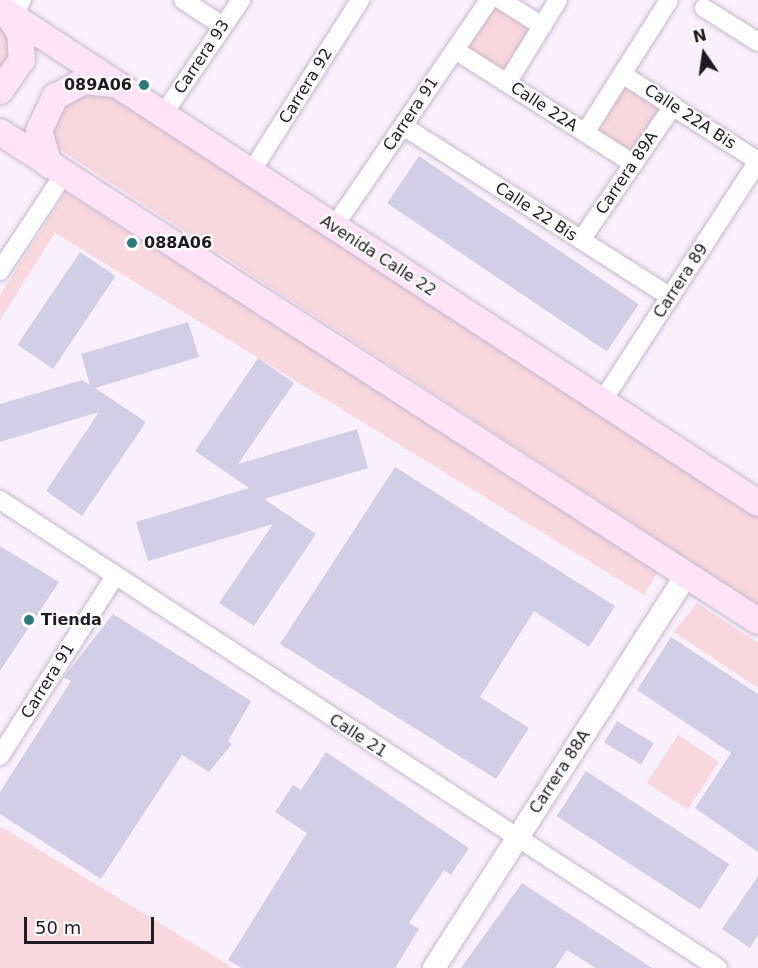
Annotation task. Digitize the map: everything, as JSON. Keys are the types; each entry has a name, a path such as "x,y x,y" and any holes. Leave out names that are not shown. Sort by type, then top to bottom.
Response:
{"main road":[{"name":"Avenida Calle 22","path":"9,9 116,85 164,113 333,228 758,502"},
{"path":"0,91 17,74 23,46 9,9"},
{"path":"56,170 39,131 55,97 84,81 116,85"},
{"path":"0,132 758,621"}],"street":[{"path":"183,0 223,26"},
{"name":"Carrera 93","path":"164,113 241,0"},
{"name":"Carrera 92","path":"251,172 360,0"},
{"name":"Carrera 91","path":"333,228 489,0"},
{"path":"501,0 542,26"},
{"path":"507,83 558,0"},
{"path":"585,133 669,0"},
{"path":"704,8 758,42"},
{"name":"Calle 22A","path":"455,50 634,164"},
{"name":"Calle 22A Bis","path":"622,74 758,161"},
{"name":"Carrera 89A","path":"581,240 673,106"},
{"name":"Calle 22 Bis","path":"403,126 670,297"},
{"name":"Carrera 89","path":"603,400 758,161"},
{"path":"0,271 56,170"},
{"name":"Calle 21","path":"0,500 516,840 718,968"},
{"name":"Carrera 88A","path":"434,968 686,575"},
{"name":"Carrera 91","path":"0,756 115,576"}],"shaded area":[{"path":"492,0 533,27 502,75 460,49"},
{"path":"0,22 12,36 18,56 0,82"},
{"path":"624,80 669,108 636,162 591,133"},
{"path":"85,92 119,99 758,517 758,605 53,145 50,131 58,105"},
{"path":"66,192 659,570 644,595 55,233 0,320 0,295"},
{"path":"697,603 758,643 758,688 674,632"},
{"path":"678,735 719,762 688,809 647,783"},
{"path":"0,826 181,936 233,968 0,968"}],"building":[{"path":"419,156 639,304 607,351 387,203"},
{"path":"80,252 116,276 53,369 17,345"},
{"path":"188,322 199,357 95,388 146,422 82,516 46,491 99,412 0,442 0,404 82,380 90,385 81,354"},
{"path":"258,358 294,383 238,464 357,429 368,468 264,499 316,534 254,626 219,603 273,524 148,561 136,522 249,488 195,451"},
{"path":"395,467 615,606 589,647 534,611 480,697 529,728 496,779 280,644"},
{"path":"0,546 59,582 0,671"},
{"path":"113,614 251,701 228,741 232,744 209,772 182,755 101,879 0,814 0,792 71,681 64,677"},
{"path":"671,637 758,694 758,852 695,808 731,753 637,690"},
{"path":"617,721 654,743 641,765 604,742"},
{"path":"326,752 469,848 451,875 444,870 409,923 419,929 395,968 242,968 228,960 307,833 275,812 293,785 301,790"},
{"path":"586,771 729,864 700,909 557,816"},
{"path":"758,876 758,935 750,948 722,929"},
{"path":"522,883 652,968 596,968 567,950 555,968 461,968"}],"place":[{"name":"089A06","path":"144,85"},
{"name":"088A06","path":"132,243"},
{"name":"Tienda","path":"29,620"}]}
